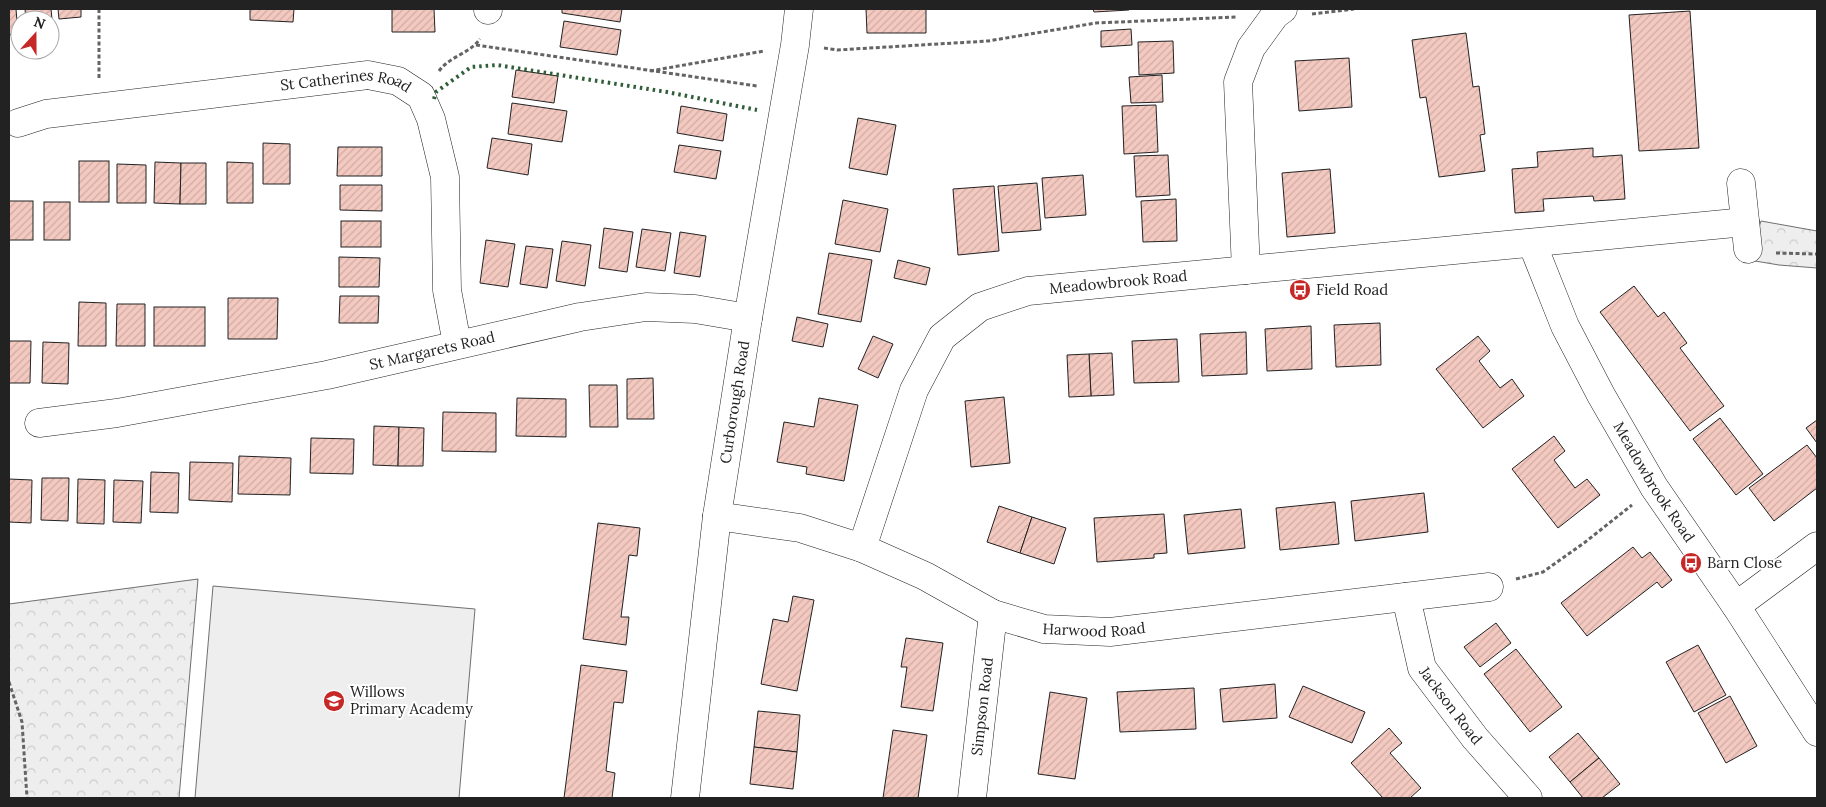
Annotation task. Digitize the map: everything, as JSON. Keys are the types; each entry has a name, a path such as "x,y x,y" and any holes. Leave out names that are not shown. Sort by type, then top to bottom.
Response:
{"street":[{"name":"Curborough Road","path":"685,798 717,516 748,318 795,45 799,9"},
{"path":"1246,270 1238,82 1251,48 1274,11"},
{"name":"St Catherines Road","path":"18,123 46,114 368,75 398,81 421,96 431,119 445,178 447,290 457,344"},
{"path":"1741,183 1748,249"},
{"name":"Meadowbrook Road","path":"862,548 914,390 942,337 980,307 1028,291 1745,222"},
{"name":"Meadowbrook Road","path":"1532,243 1565,326 1601,395 1654,487 1736,606 1817,732"},
{"name":"St Margarets Road","path":"38,423 114,402 326,375 580,317 646,307 695,309 748,318"},
{"name":"Harwood Road","path":"717,516 800,528 862,548 925,576 994,614 1044,629 1110,632 1406,596 1489,588"},
{"path":"1736,606 1817,546"},
{"name":"Jackson Road","path":"1406,596 1422,668 1475,738 1528,798"},
{"name":"Simpson Road","path":"972,798 994,614"}],"path":[{"path":"98,108 99,9"},
{"path":"650,71 795,45 837,50 978,41 1096,23 1274,11"},
{"path":"421,96 446,62 476,45 787,91"},
{"path":"1748,249 1787,254 1817,254"},
{"path":"1489,588 1543,572 1584,543 1654,487"},
{"path":"9,682 22,722 27,798"}],"green space":[{"path":"1761,221 1817,231 1817,268 1749,260"},
{"path":"198,579 179,798 9,798 9,604"},
{"name":"Willows Primary Academy","path":"213,586 475,609 459,798 195,798"}],"building":[{"path":"9,9 16,9 10,10 9,35"},
{"path":"25,9 51,10 25,10"},
{"path":"81,9 81,17 60,19 60,10 58,10"},
{"path":"250,9 294,9 293,22 250,20"},
{"path":"392,9 434,9 435,32 392,32"},
{"path":"562,9 622,9 620,22 562,13"},
{"path":"866,9 926,9 926,33 867,33"},
{"path":"1093,9 1129,9 1129,10 1094,12"},
{"path":"1690,11 1699,148 1639,151 1629,15"},
{"path":"564,21 621,30 617,55 560,47"},
{"path":"1131,29 1132,45 1101,47 1101,31"},
{"path":"1466,33 1473,87 1479,86 1485,134 1480,135 1485,171 1439,177 1426,97 1420,98 1412,40"},
{"path":"1173,41 1174,73 1139,75 1138,42"},
{"path":"1349,58 1352,107 1299,111 1295,61"},
{"path":"516,70 558,76 554,103 512,97"},
{"path":"1162,75 1163,102 1131,103 1129,77"},
{"path":"512,103 567,111 562,142 508,134"},
{"path":"1156,105 1158,152 1124,154 1122,106"},
{"path":"681,106 727,114 723,141 677,133"},
{"path":"858,118 896,125 887,175 849,168"},
{"path":"492,138 532,144 528,175 487,168"},
{"path":"263,143 290,144 290,184 263,184"},
{"path":"679,145 721,151 716,179 674,172"},
{"path":"338,147 382,147 382,176 337,176"},
{"path":"1593,148 1593,157 1622,155 1625,199 1594,201 1593,196 1543,199 1544,211 1515,213 1512,169 1538,167 1537,152"},
{"path":"1168,155 1170,195 1136,197 1134,156"},
{"path":"79,161 109,161 109,202 79,202"},
{"path":"155,162 181,163 180,204 154,203"},
{"path":"227,162 253,163 253,203 227,203"},
{"path":"181,163 206,163 206,204 180,204"},
{"path":"117,164 146,165 146,203 117,203"},
{"path":"1330,169 1335,233 1287,237 1282,173"},
{"path":"1083,175 1086,215 1045,218 1042,178"},
{"path":"1037,183 1041,230 1002,233 998,186"},
{"path":"340,185 382,185 382,211 340,210"},
{"path":"994,186 999,251 958,255 953,189"},
{"path":"1176,199 1177,241 1143,242 1141,201"},
{"path":"843,200 888,209 880,252 835,244"},
{"path":"9,201 33,201 33,240 9,240"},
{"path":"44,202 70,202 70,240 44,240"},
{"path":"341,221 381,221 381,247 341,247"},
{"path":"604,228 633,232 627,272 599,268"},
{"path":"642,229 671,233 665,271 636,267"},
{"path":"680,232 706,236 700,277 674,273"},
{"path":"486,240 515,244 508,287 480,283"},
{"path":"562,241 591,245 585,286 556,281"},
{"path":"526,246 553,249 547,288 520,284"},
{"path":"829,253 872,260 861,322 818,314"},
{"path":"339,257 380,258 379,287 339,287"},
{"path":"898,260 930,268 926,285 894,278"},
{"path":"1634,286 1658,317 1664,312 1687,343 1680,348 1724,406 1690,431 1600,312"},
{"path":"340,296 379,296 378,323 339,323"},
{"path":"228,298 278,298 277,339 228,339"},
{"path":"79,302 106,303 106,346 78,346"},
{"path":"117,304 145,304 145,346 116,346"},
{"path":"154,307 205,307 205,346 154,346"},
{"path":"797,317 828,324 823,347 792,341"},
{"path":"1380,323 1381,365 1336,367 1334,325"},
{"path":"1311,326 1312,369 1267,371 1265,329"},
{"path":"1246,332 1247,374 1202,376 1200,334"},
{"path":"873,336 893,344 878,378 858,369"},
{"path":"1478,336 1490,351 1479,361 1500,388 1512,379 1524,396 1483,428 1436,369"},
{"path":"1177,339 1179,382 1134,383 1132,341"},
{"path":"9,341 31,341 30,383 9,383"},
{"path":"43,342 69,343 68,384 42,383"},
{"path":"1112,353 1114,395 1091,396 1089,354"},
{"path":"1089,354 1091,396 1069,397 1067,355"},
{"path":"653,378 654,419 627,419 627,379"},
{"path":"589,385 617,385 618,427 590,427"},
{"path":"1004,397 1010,463 971,467 965,401"},
{"path":"517,398 566,399 566,437 516,436"},
{"path":"819,398 858,405 844,481 806,474 807,467 777,462 784,422 814,427"},
{"path":"443,412 496,413 496,452 442,451"},
{"path":"1720,418 1763,474 1736,495 1693,439"},
{"path":"1817,420 1817,443 1806,428"},
{"path":"374,426 399,427 398,466 373,465"},
{"path":"399,427 424,428 423,466 398,466"},
{"path":"1554,436 1565,451 1554,460 1575,488 1587,479 1600,495 1558,528 1512,469"},
{"path":"311,438 354,439 353,474 310,473"},
{"path":"1807,445 1817,458 1817,488 1774,521 1749,488"},
{"path":"239,456 291,458 290,495 238,494"},
{"path":"190,462 233,463 232,502 189,500"},
{"path":"151,472 179,473 178,513 150,512"},
{"path":"42,478 69,478 68,521 41,520"},
{"path":"9,479 32,480 31,523 9,522"},
{"path":"78,479 105,480 104,524 77,523"},
{"path":"114,480 143,481 141,523 113,522"},
{"path":"1424,493 1428,532 1355,541 1351,501"},
{"path":"1335,502 1339,544 1280,550 1276,508"},
{"path":"999,506 1032,517 1020,553 987,542"},
{"path":"1241,509 1245,548 1188,554 1184,515"},
{"path":"1164,514 1167,553 1154,554 1154,558 1097,562 1094,518"},
{"path":"1032,517 1066,528 1054,564 1020,553"},
{"path":"598,523 640,528 637,556 629,555 621,617 629,617 626,645 583,639"},
{"path":"1633,547 1642,558 1650,552 1672,580 1662,588 1657,582 1587,636 1561,603"},
{"path":"793,596 814,600 797,691 761,684 773,619 788,622"},
{"path":"1496,623 1511,643 1480,667 1464,647"},
{"path":"906,638 943,643 933,711 901,707 907,667 901,667"},
{"path":"1698,645 1726,695 1694,712 1666,662"},
{"path":"1516,649 1562,707 1530,732 1484,674"},
{"path":"581,665 627,671 623,703 614,702 606,771 615,773 612,798 564,798"},
{"path":"1275,684 1277,718 1223,722 1220,689"},
{"path":"1303,686 1365,712 1352,743 1289,717"},
{"path":"1194,688 1196,729 1120,732 1117,692"},
{"path":"1050,692 1087,698 1075,779 1038,774"},
{"path":"1730,696 1757,746 1726,763 1698,713"},
{"path":"758,711 800,715 797,752 754,747"},
{"path":"1389,728 1402,743 1390,753 1421,788 1410,798 1383,798 1351,763"},
{"path":"893,730 927,735 918,798 883,798"},
{"path":"1578,733 1599,758 1570,782 1549,757"},
{"path":"754,747 797,752 793,789 750,784"},
{"path":"1599,758 1620,784 1602,798 1583,798 1570,782"}],"hedge":[{"path":"434,99 436,92 471,67 497,65 667,92 757,110"}],"place":[{"name":"Field Road","path":"1300,290"},
{"name":"Barn Close","path":"1691,563"},
{"name":"Willows Primary Academy","path":"334,701"}]}
